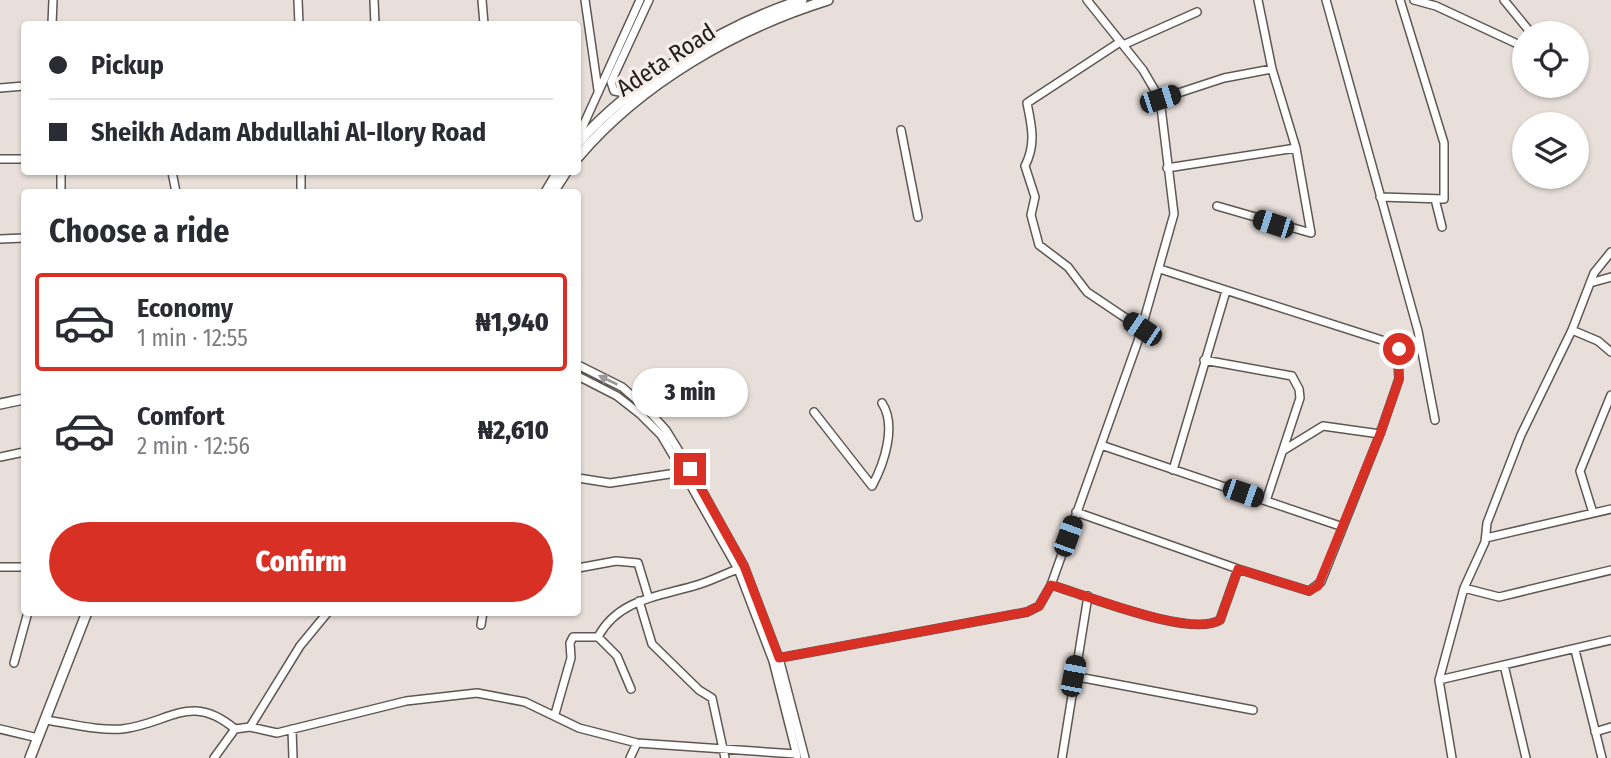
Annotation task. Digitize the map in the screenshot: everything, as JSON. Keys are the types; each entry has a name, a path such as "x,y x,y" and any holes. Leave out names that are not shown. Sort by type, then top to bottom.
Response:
{"main road":[{"name":"Adeta Road","path":"581,153 603,127 636,100 718,47 802,0"},
{"name":"Adeta Road","path":"581,139 592,126 632,94 703,46 765,19 828,0"},
{"path":"0,404 21,400"},
{"path":"30,758 86,616"}],"street":[{"path":"52,21 53,0"},
{"path":"298,0 299,21"},
{"path":"374,0 375,21"},
{"path":"482,0 484,21"},
{"path":"585,0 598,91"},
{"path":"581,130 640,0"},
{"path":"632,94 619,94 614,91 611,82 649,0"},
{"path":"779,658 1027,612 1039,606 1051,585 1142,329 1174,214 1160,99 1143,70 1087,0"},
{"path":"1217,206 1311,233 1296,148 1272,69 1258,0"},
{"path":"1325,0 1342,52 1418,331 1435,420"},
{"path":"1380,197 1444,199 1446,155 1400,0"},
{"path":"1414,0 1436,6 1512,41"},
{"path":"1504,0 1521,21"},
{"path":"1142,329 1087,292 1068,267 1039,244 1031,215 1035,197 1025,166 1031,153 1034,135 1027,103 1122,44 1197,12"},
{"path":"1160,99 1224,78 1272,69"},
{"path":"0,88 21,86"},
{"path":"901,130 918,217"},
{"path":"1167,168 1296,148"},
{"path":"0,159 21,159"},
{"path":"1435,198 1443,227"},
{"path":"0,239 21,237"},
{"path":"1452,758 1439,680 1464,589 1486,538 1487,523 1521,435 1572,330 1590,283 1611,253"},
{"path":"1076,512 1309,591 1321,582 1380,434 1399,379 1397,345 1160,269"},
{"path":"1590,283 1611,277"},
{"path":"1173,470 1226,291"},
{"path":"1572,330 1598,341 1611,352"},
{"path":"1204,360 1292,376 1296,380 1300,398 1266,501"},
{"path":"581,366 622,387 666,430 678,456 744,566 779,658 805,758"},
{"path":"214,758 235,729 250,727 270,733 406,701 477,693 525,702 555,714 579,728 637,743 724,754 797,756 773,661 738,569 683,472 678,456 640,414 617,396 581,378"},
{"path":"1592,513 1580,471 1611,395"},
{"path":"814,412 872,486 880,472 888,434 888,420 882,403"},
{"path":"1284,450 1323,426 1380,434"},
{"path":"1101,445 1343,527"},
{"path":"0,457 21,453"},
{"path":"581,478 610,483 683,472"},
{"path":"1486,538 1611,509"},
{"path":"581,567 616,561 638,563 648,596"},
{"path":"0,567 21,567"},
{"path":"598,638 610,622 648,596 697,585 738,569"},
{"path":"1051,585 1165,620 1208,625 1220,620 1238,569"},
{"path":"1464,589 1499,597 1611,569"},
{"path":"1062,758 1073,676 1088,596"},
{"path":"639,601 652,644 699,690 712,698 724,754"},
{"path":"14,663 27,616"},
{"path":"250,727 300,646 325,616"},
{"path":"481,625 482,616"},
{"path":"555,714 571,658 570,643 573,637 598,638 617,656 631,688"},
{"path":"1439,680 1611,640"},
{"path":"1575,650 1602,758"},
{"path":"1504,665 1526,758"},
{"path":"1073,676 1253,710"},
{"path":"45,720 119,729 202,711 218,715 235,729"},
{"path":"1595,733 1611,727"},
{"path":"0,729 38,738"},
{"path":"292,729 293,758"},
{"path":"630,758 637,743"}],"route":[{"path":"690,469 744,566 779,658 1027,612 1039,606 1051,585 1165,620 1208,625 1220,620 1238,569 1309,591 1321,582 1399,379 1399,349"}]}
